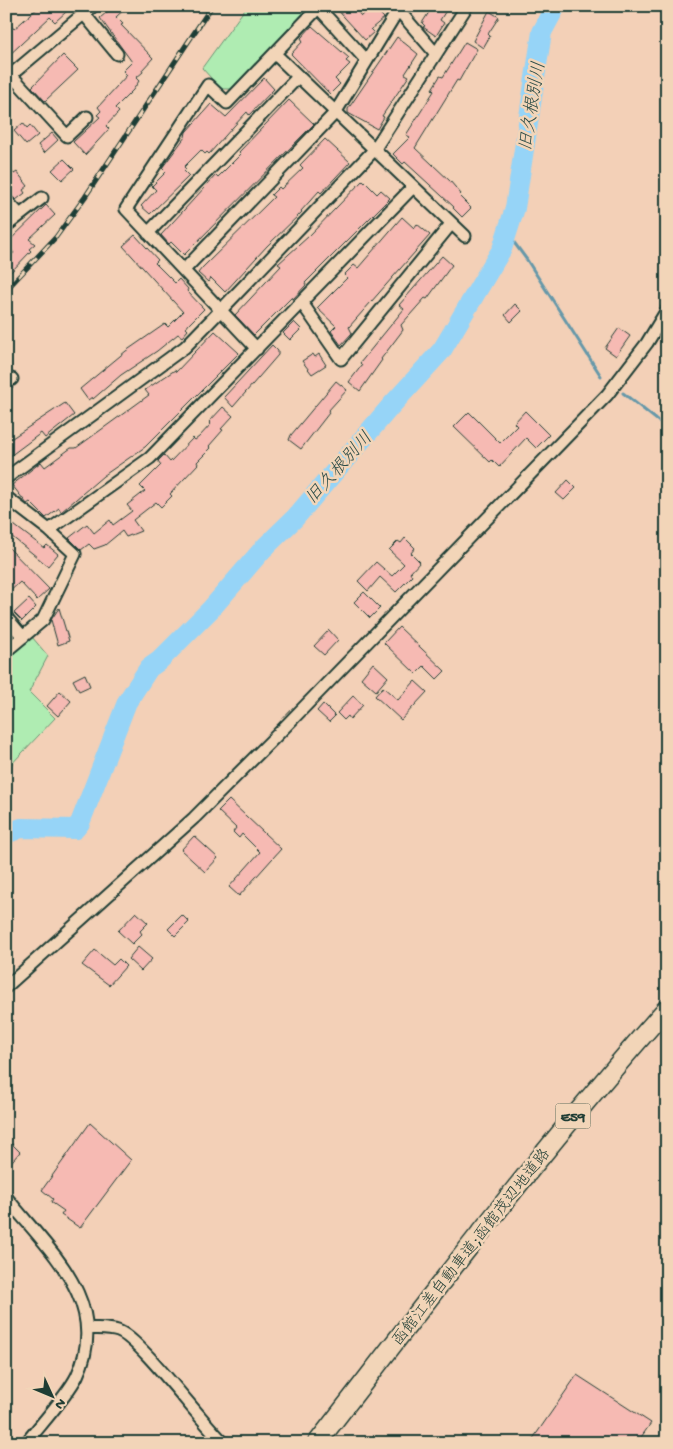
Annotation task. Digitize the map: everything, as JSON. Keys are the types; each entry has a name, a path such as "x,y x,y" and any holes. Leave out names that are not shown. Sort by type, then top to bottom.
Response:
{"highway":[{"name":"函館江差自動車道;函館茂辺地道路","path":"317,1443 483,1228 572,1118 667,1008"}],"street":[{"path":"6,478 185,346 221,310 374,150 467,6"},
{"path":"258,349 126,209 208,85 227,103 318,7 366,60"},
{"path":"184,270 335,113 397,8 436,54"},
{"path":"87,117 66,136 8,77 88,10 117,54"},
{"path":"275,54 464,236"},
{"path":"148,233 298,77"},
{"path":"50,530 150,458 258,349 413,187"},
{"path":"6,226 42,198"},
{"path":"6,200 20,215"},
{"path":"302,303 341,360 451,224"},
{"path":"6,987 194,818 278,734 608,394 647,343 667,310"},
{"path":"6,497 50,530 75,554 44,620 6,650"},
{"path":"6,617 23,637"},
{"path":"6,1197 74,1282 86,1315 87,1328 82,1364 76,1378 26,1443"},
{"path":"87,1328 119,1331 138,1346 224,1443"}],"green space":[{"path":"247,6 304,6 303,15 231,89 221,89 202,68"},
{"path":"32,637 48,656 29,692 55,718 6,770 6,658"}],"building":[{"path":"40,6 63,6 67,11 55,22 50,17 6,58 6,20 14,29"},
{"path":"114,6 128,6 116,17 123,24 121,25 153,58 136,78 139,81 133,90 115,108 119,112 106,126 109,129 85,155 73,142 100,117 97,115 101,111 98,107 127,75 123,71 132,62 100,18"},
{"path":"334,6 353,6 361,16 373,6 384,18 371,29 374,32 365,40"},
{"path":"433,6 449,6 440,20 444,23 436,36 423,27 425,26 422,23"},
{"path":"489,11 499,17 488,34 490,36 483,48 473,41"},
{"path":"312,26 349,58 346,61 350,64 335,79 340,84 330,94 291,54 303,41 301,38"},
{"path":"397,37 418,54 405,74 409,76 382,116 384,117 377,129 348,113 348,109"},
{"path":"465,42 477,49 459,81 457,80 415,148 450,181 461,194 459,196 471,208 462,217 454,207 405,162 403,164 393,154 410,137 406,135 434,91 432,89 440,76 443,77"},
{"path":"63,55 78,70 45,101 32,87"},
{"path":"264,78 274,89 249,115 247,112 209,154 207,152 205,154 201,150 184,167 186,169 184,171 189,176 150,214 141,206 156,190 152,186 166,172 162,168 185,137 186,132 211,104 226,117"},
{"path":"289,100 314,124 184,255 171,242 169,244 161,235 216,175 218,177 241,154 239,152"},
{"path":"23,123 27,128 30,125 38,135 26,145 14,131"},
{"path":"52,133 58,140 44,153 38,145"},
{"path":"325,139 350,162 321,193 319,191 302,212 267,246 225,292 211,278 208,282 198,273 202,268 274,197 271,195 279,187 281,189 303,168 300,165"},
{"path":"64,159 74,169 62,180 52,170"},
{"path":"6,165 14,174 17,172 28,186 23,190 25,193 16,200 6,193"},
{"path":"363,180 377,194 381,190 390,198 305,283 306,285 293,299 292,297 254,335 235,315 281,266 278,264 309,236"},
{"path":"46,205 55,215 29,239 35,244 29,249 31,251 10,273 6,269 6,259 14,253 6,244"},
{"path":"402,217 414,228 417,224 430,235 349,327 352,333 341,345 331,331 336,326 317,308 347,278 344,275 354,265 358,268"},
{"path":"135,235 158,260 155,263 175,283 179,279 188,289 187,291 204,309 189,324 186,328 188,330 182,337 178,334 157,351 121,375 93,399 92,397 88,400 80,389 126,351 165,324 168,327 183,312 123,246"},
{"path":"442,256 452,265 427,299 425,298 401,325 403,330 360,391 349,382 362,365 360,363 404,309 399,305"},
{"path":"515,304 522,311 511,322 505,315"},
{"path":"294,322 301,329 290,340 283,333"},
{"path":"619,328 630,336 616,356 605,348"},
{"path":"215,331 239,353 145,447 103,476 61,512 59,508 46,518 30,502 27,504 12,485 41,462 45,467 71,448 76,448 149,395 145,390 175,370 176,372"},
{"path":"272,345 278,351 278,355 233,407 224,397"},
{"path":"313,354 315,357 319,354 326,365 312,374 302,361"},
{"path":"336,381 347,390 328,411 329,413 301,449 289,440 291,435"},
{"path":"65,403 74,415 45,438 41,433 6,459 6,442"},
{"path":"223,407 233,416 209,446 211,448 170,494 172,496 161,507 156,502 133,520 141,531 126,537 122,531 105,545 94,549 89,544 81,550 69,538 87,524 94,533 110,520 113,525 132,511 127,505 145,491 140,486 161,465 158,461 164,455 170,462 193,438 195,440 199,437 211,424 209,422"},
{"path":"525,411 549,435 536,448 526,438 499,467 492,460 490,462 454,427 469,412 500,443 517,426 514,423"},
{"path":"568,480 576,488 564,500 556,493"},
{"path":"6,519 44,548 47,545 58,554 48,566 6,532"},
{"path":"405,538 415,548 411,553 420,562 410,573 412,576 396,592 380,577 368,591 358,581 376,562 392,576 404,564 389,550 398,541 401,543"},
{"path":"6,545 49,589 37,600 20,582 6,595"},
{"path":"364,592 380,608 370,618 354,602"},
{"path":"29,599 36,607 22,621 14,613"},
{"path":"59,608 69,641 58,645 51,620"},
{"path":"399,627 445,671 437,679 424,666 416,674 384,643"},
{"path":"329,630 338,640 324,655 314,646"},
{"path":"373,663 388,677 376,691 361,678"},
{"path":"85,674 90,686 79,691 73,680"},
{"path":"415,681 427,692 401,720 375,696 383,687 398,700"},
{"path":"60,691 71,701 58,716 47,706"},
{"path":"353,696 363,705 350,719 348,716 344,720 337,713"},
{"path":"323,704 335,716 329,722 317,711"},
{"path":"229,800 281,849 239,896 229,887 260,852 242,834 239,838 233,832 236,828 218,811"},
{"path":"194,836 218,858 205,872 181,850"},
{"path":"136,912 148,923 140,931 142,934 132,944 118,931"},
{"path":"182,915 189,922 175,936 168,929"},
{"path":"138,947 152,959 141,971 128,959"},
{"path":"95,950 113,965 119,959 126,966 109,985 82,965"},
{"path":"90,1123 131,1160 80,1228 61,1215 64,1211 51,1202 53,1199 42,1190"},
{"path":"12,1144 20,1152 6,1168 6,1151"},
{"path":"577,1375 651,1423 637,1443 530,1443"}],"waterway":[{"name":"旧久根別川","path":"6,834 21,828 75,829 80,823 127,702 149,668 159,661 211,609 263,549 295,518 390,407 442,350 502,249 515,208 542,32 556,6"},
{"path":"507,233 527,260 601,376"},
{"path":"623,393 667,428"}],"railway":[{"path":"6,290 56,237 85,197 212,6"}]}
